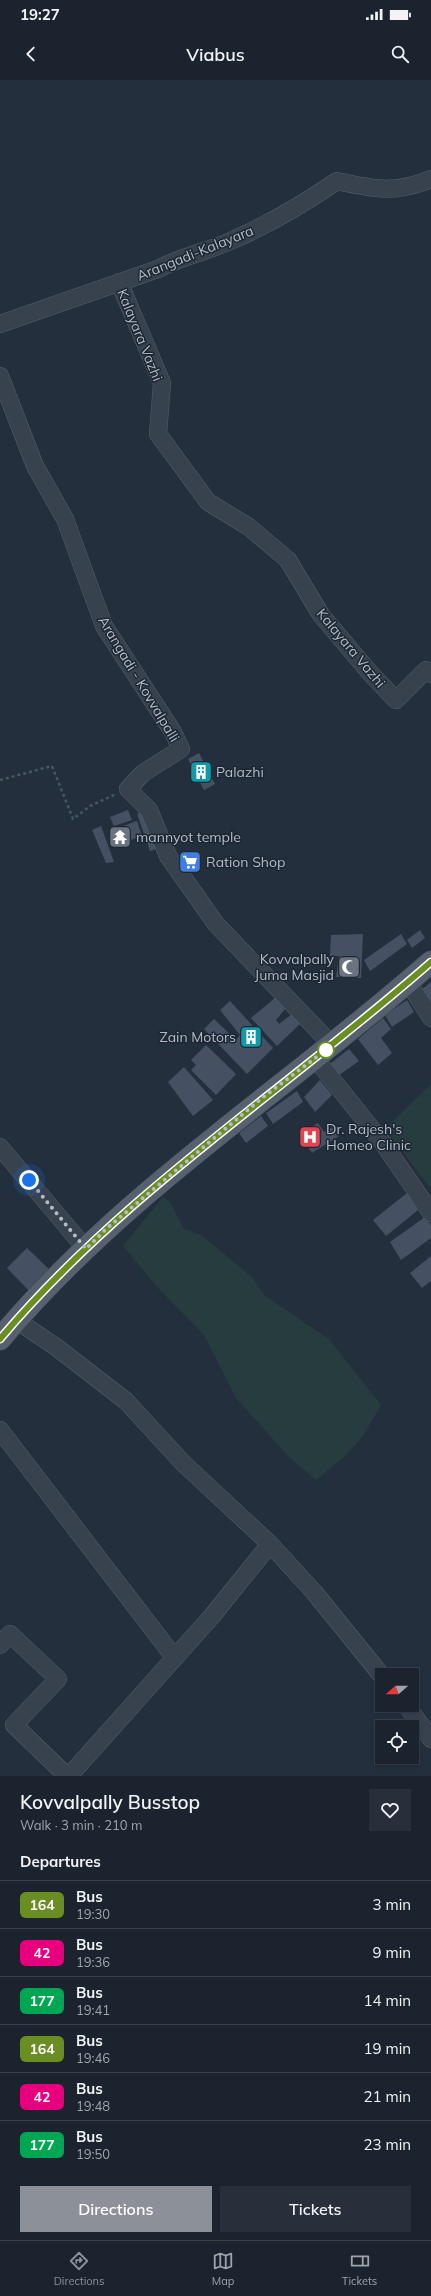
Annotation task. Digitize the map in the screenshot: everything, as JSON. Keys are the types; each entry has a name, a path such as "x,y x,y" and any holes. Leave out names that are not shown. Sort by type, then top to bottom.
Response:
{"main road":[{"path":"0,1339 16,1320 105,1230 262,1098 323,1052 431,962"}],"street":[{"name":"Arangadi-Kalayara","path":"0,324 235,240 303,205 337,181 378,190 411,187 431,179"},
{"name":"Kalayara Vazhi","path":"119,282 162,383 158,434 208,502 249,527 288,560 321,615 371,674 396,700 426,670 431,674"},
{"name":"Arangadi - Kovvalpalli","path":"0,376 35,466 65,519 104,626 173,732 181,749 143,774 128,789"},
{"path":"128,789 148,810 168,856 216,924 323,1052 431,1213"},
{"path":"408,982 431,1018"},
{"path":"0,1147 86,1249"},
{"path":"16,1320 56,1347 126,1401 183,1463 270,1544 314,1592 376,1668"},
{"path":"0,1430 174,1656"},
{"path":"0,1645 10,1634 58,1680 14,1725 68,1776 126,1714 174,1656 212,1616 270,1544"},
{"path":"411,1712 431,1740"}],"path":[{"path":"0,780 52,766 73,819 90,806 128,789"}],"green space":[{"path":"431,1084 431,1189 385,1129"},
{"path":"163,1197 170,1202 184,1229 201,1235 252,1277 264,1295 329,1339 381,1405 363,1436 345,1456 316,1480 289,1457 236,1398 204,1335 158,1288 123,1246"}],"building":[{"name":"Palazhi","path":"199,753 215,784 204,790 188,759"},
{"path":"128,810 132,820 114,826 110,817"},
{"path":"145,810 159,848 150,851 137,814"},
{"path":"137,821 142,836 128,841 123,826"},
{"path":"101,826 114,862 106,863 92,830"},
{"path":"420,930 425,938 412,948 407,940"},
{"name":"Kovvalpally Juma Masjid","path":"363,934 361,978 336,977 339,956 330,956 331,935"},
{"path":"401,934 407,944 370,971 364,960"},
{"path":"431,982 431,998 428,1001 420,991"},
{"path":"276,997 286,1008 276,1020 279,1024 292,1014 301,1023 277,1046 251,1018"},
{"path":"407,1000 414,1012 392,1027 385,1015"},
{"name":"Zain Motors","path":"230,1001 273,1048 247,1074 204,1029 214,1019 236,1040 240,1035 220,1010"},
{"path":"383,1018 391,1029 381,1038 392,1053 378,1065 358,1039"},
{"path":"206,1045 236,1074 216,1095 191,1070 196,1065 191,1060"},
{"path":"349,1049 359,1061 335,1078 326,1067"},
{"path":"184,1067 213,1100 193,1116 168,1082"},
{"path":"320,1080 332,1095 315,1112 304,1097"},
{"path":"297,1091 303,1102 273,1124 266,1113"},
{"path":"261,1116 268,1126 246,1143 239,1133"},
{"path":"318,1123 324,1132 333,1127 339,1136 312,1153 300,1134"},
{"path":"407,1193 418,1210 386,1236 373,1220"},
{"path":"425,1217 431,1225 431,1238 401,1260 390,1242"},
{"path":"27,1248 54,1274 32,1294 7,1268"},
{"path":"431,1256 431,1281 422,1288 410,1273"}],"bus line":[{"name":"164","path":"0,1339 16,1320 105,1230 262,1098 332,1045 431,962"}],"place":[{"name":"Palazhi","path":"201,772"},
{"name":"mannyot temple","path":"120,837"},
{"name":"Ration Shop","path":"190,862"},
{"name":"Kovvalpally Juma Masjid","path":"349,967"},
{"name":"Zain Motors","path":"251,1037"},
{"name":"Dr. Rajesh's Homeo Clinic","path":"310,1137"}],"route":[{"path":"29,1180 86,1249 105,1230 262,1098 326,1050"}]}
